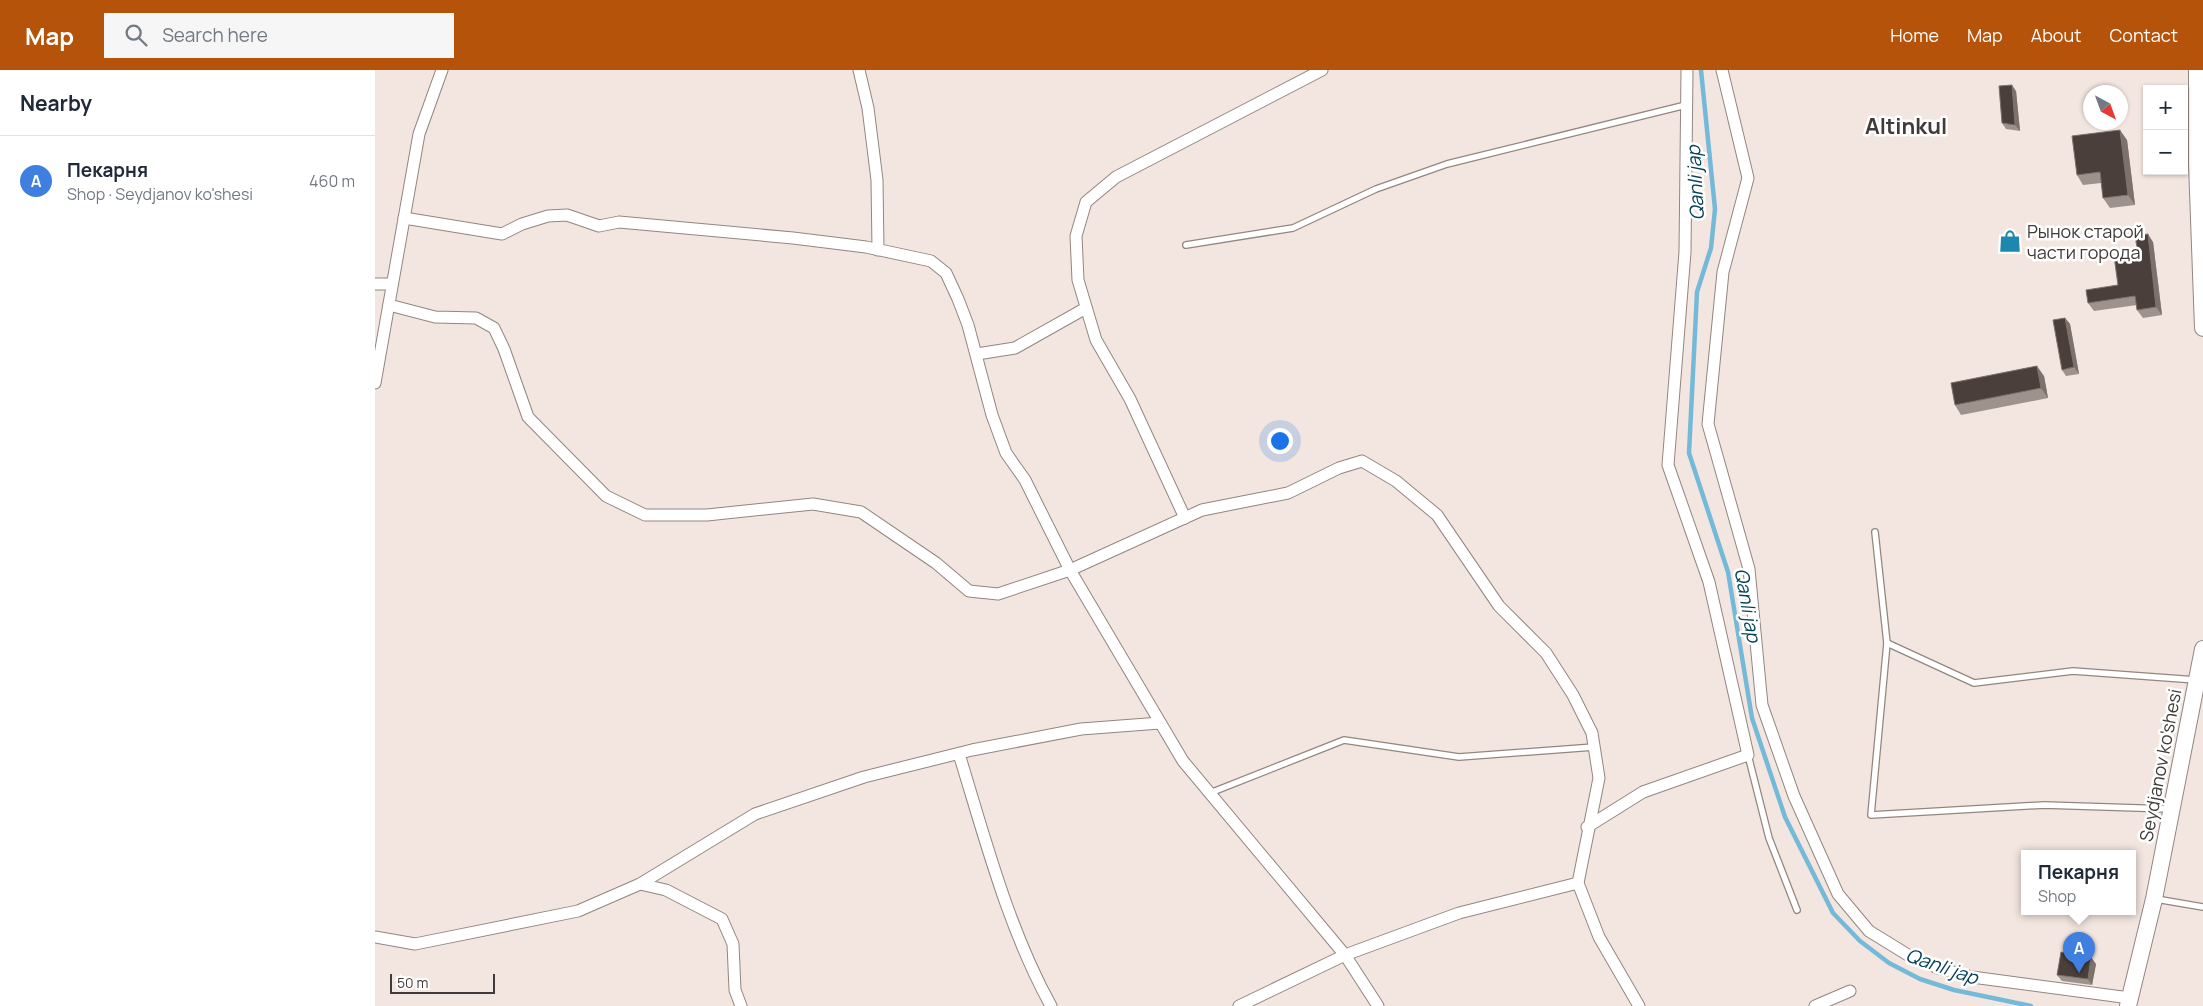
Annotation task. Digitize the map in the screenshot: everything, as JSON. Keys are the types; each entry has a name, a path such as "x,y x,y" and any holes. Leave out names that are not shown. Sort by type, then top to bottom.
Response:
{"main road":[{"path":"2197,70 2203,328"},
{"name":"Seydjanov ko'shesi","path":"2129,1002 2154,899 2203,649"}],"street":[{"path":"375,383 419,134 442,70"},
{"path":"859,70 868,108 877,180 878,250"},
{"path":"1185,518 1130,399 1096,340 1078,280 1076,236 1086,202 1116,177 1322,70"},
{"path":"1587,827 1643,792 1748,756 1709,582 1668,465 1685,252 1687,70"},
{"path":"1722,70 1748,178 1723,272 1707,424 1749,569 1762,705 1798,805 1838,894 1869,932 1908,955 1937,968 1972,977 2129,1002"},
{"path":"404,218 502,234 522,224 548,216 567,215 599,226 619,222 793,238 878,250 931,261 946,273 959,299 977,354 992,415 1006,453 1025,480 1070,570 1160,723 1183,762 1345,955 1378,1006"},
{"path":"375,284 393,284"},
{"path":"389,304 435,317 476,318 495,328 528,416 606,496 645,515 707,515 813,504 861,512 936,564 969,591 997,594 1070,570 1202,510 1288,493 1339,468 1362,461 1397,481 1437,515 1499,606 1546,653 1573,695 1592,732 1599,778 1587,827 1577,883 1599,937 1639,1006"},
{"path":"977,354 1015,348 1086,308"},
{"path":"375,937 415,944 578,911 640,884 755,814 864,777 959,754 1081,729 1160,723"},
{"path":"959,754 1001,886 1035,978 1051,1006"},
{"path":"1239,1006 1345,955 1459,913 1577,883"},
{"path":"640,884 666,890 722,918 733,944 735,990 741,1006"},
{"path":"1815,1006 1850,991"}],"lane":[{"path":"1186,245 1293,228 1376,189 1447,164 1686,105"},
{"path":"1875,532 1887,643 1871,816 2044,805 2172,809"},
{"path":"1887,643 1974,683 2073,671 2196,680"},
{"path":"1210,793 1344,740 1459,757 1594,747"},
{"path":"1748,756 1769,838 1797,910"},
{"path":"2154,899 2203,907"}],"building":[{"path":"2012,85 2015,125 2002,123 1999,86"},
{"path":"2120,130 2128,195 2103,198 2100,172 2077,175 2072,136"},
{"path":"2148,234 2156,307 2137,310 2135,296 2088,303 2086,290 2118,285 2114,256 2138,253 2135,236"},
{"path":"2065,318 2074,367 2062,370 2053,320"},
{"path":"2037,366 2041,388 1955,405 1951,383"},
{"path":"2061,952 2091,957 2088,979 2057,975"}],"waterway":[{"name":"Qanli jap","path":"1701,70 1715,209 1711,248 1697,292 1689,453 1728,572 1752,718 1785,817 1833,913 1860,941 1889,963 1920,979 1954,990 2031,1006"}],"place":[{"name":"Рынок старой части города","path":"2010,241"},
{"name":"Пекарня","path":"2079,973"}],"district":[{"name":"Altinkul","path":"1906,126"}]}
